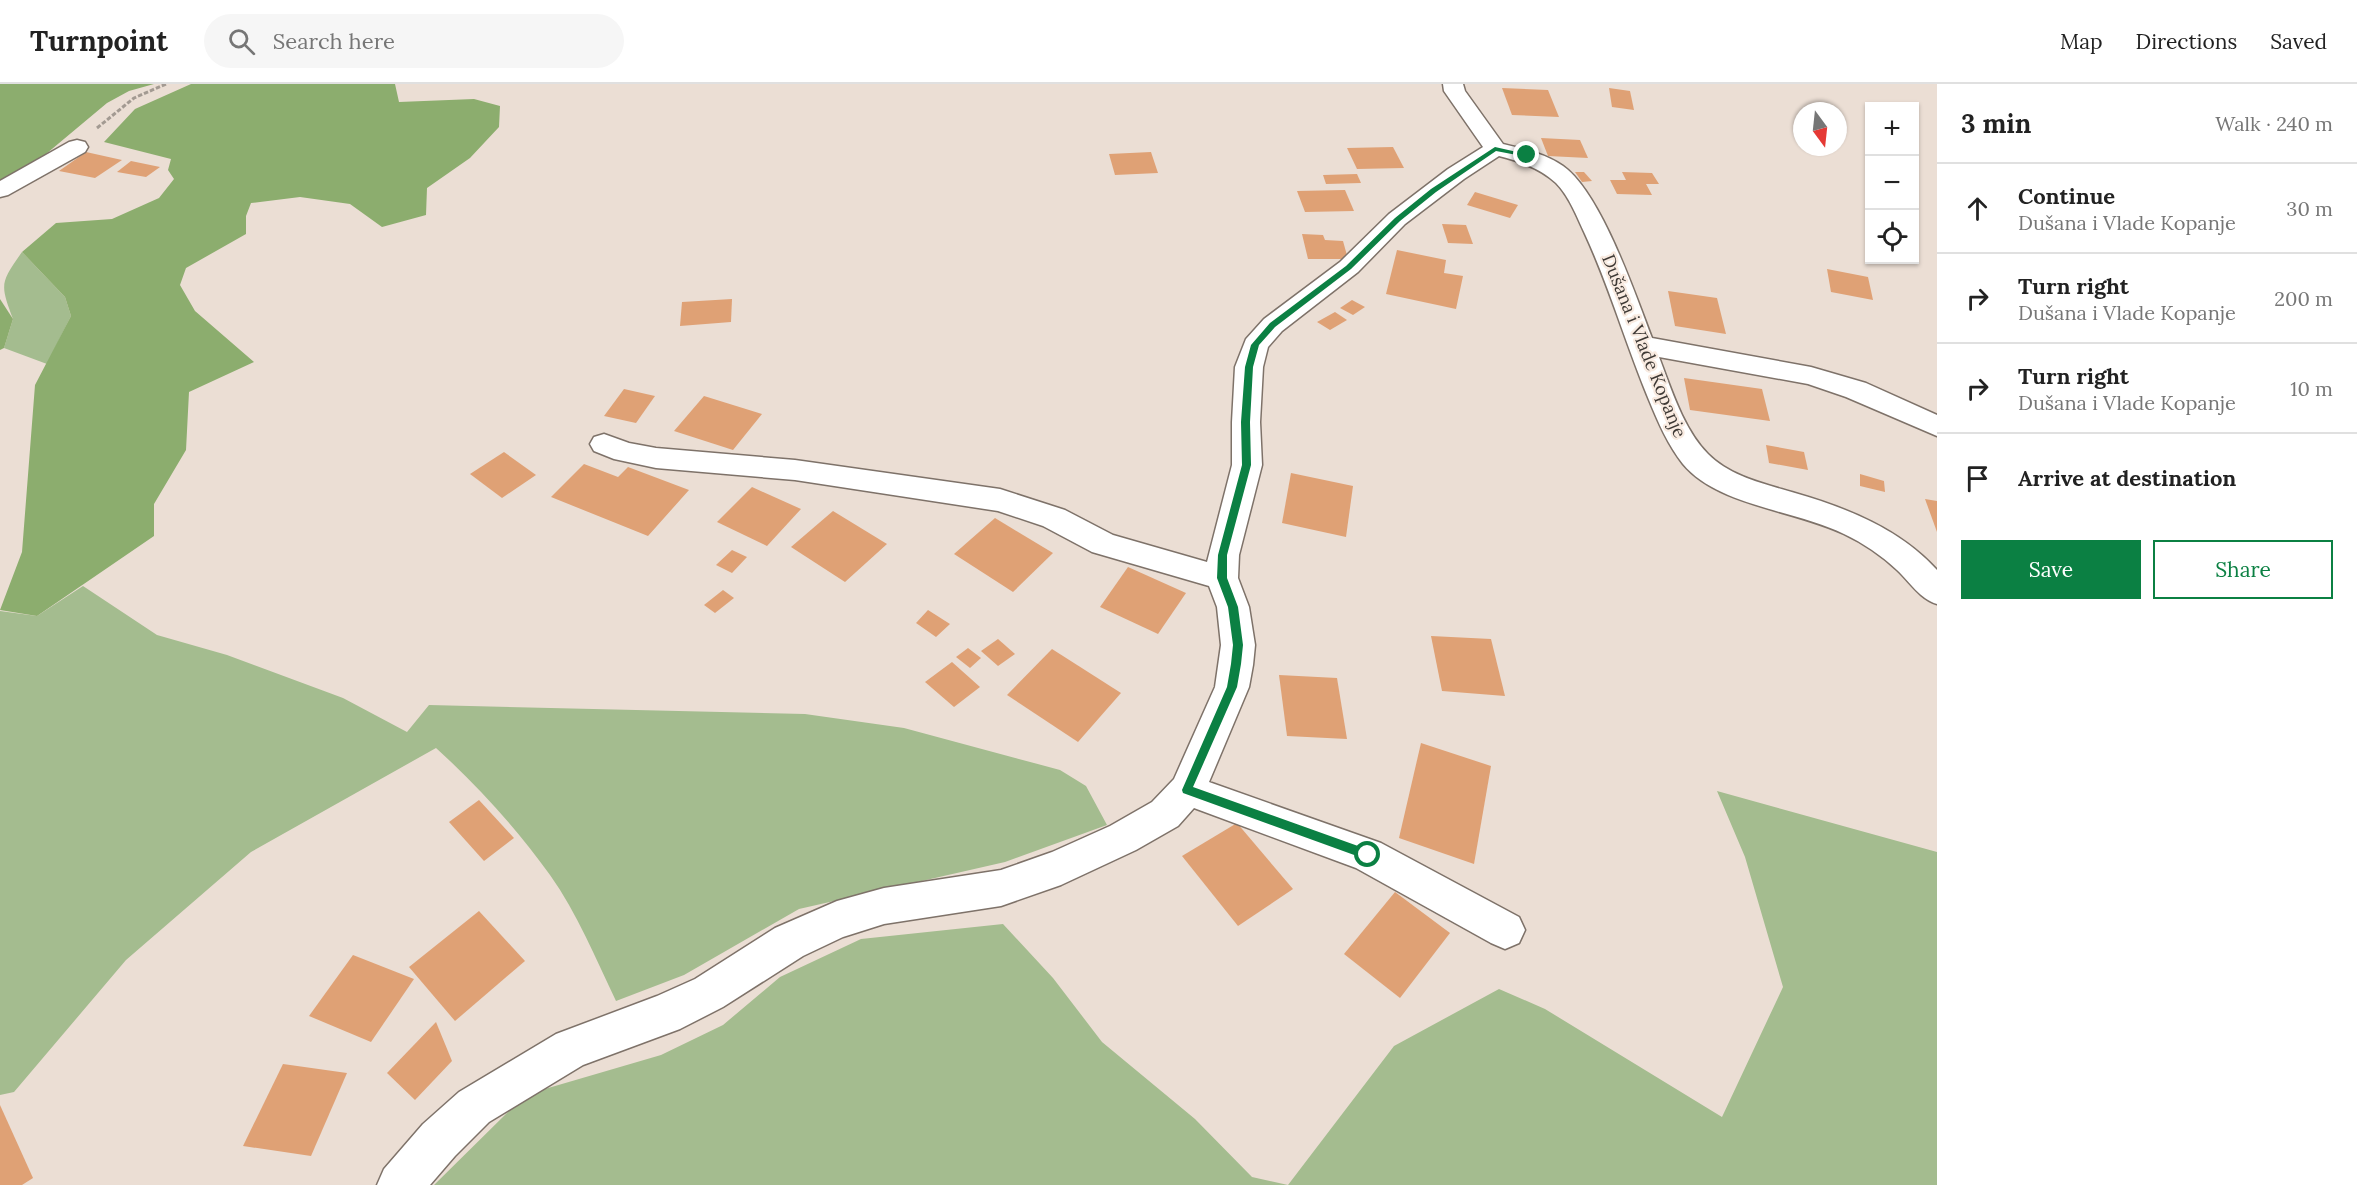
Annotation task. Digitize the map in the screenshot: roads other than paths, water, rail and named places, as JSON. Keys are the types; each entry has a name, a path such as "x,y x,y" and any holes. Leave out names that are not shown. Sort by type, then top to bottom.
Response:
{"street":[{"path":"400,1185 439,1140 474,1107 571,1049 665,1014 709,993 789,942 837,920 884,906 1001,888 1061,867 1123,838 1165,814 1187,790 1232,687 1238,645 1233,607 1222,578 1223,555 1246,465 1249,367 1255,345 1272,325 1349,267 1397,219 1456,174 1495,149 1455,91 1453,84"},
{"path":"0,190 76,147"},
{"name":"Dušana i Vlade Kopanje","path":"1495,149 1527,155 1555,172 1570,186 1608,256 1641,345 1682,442 1705,468 1722,479 1758,493 1842,519 1901,553 1931,578"},
{"path":"1641,345 1811,376 1864,393 1937,426"},
{"path":"604,444 624,452 656,458 795,470 1000,500 1054,518 1102,544 1222,578"},
{"path":"1187,790 1368,855 1505,930"}]}
